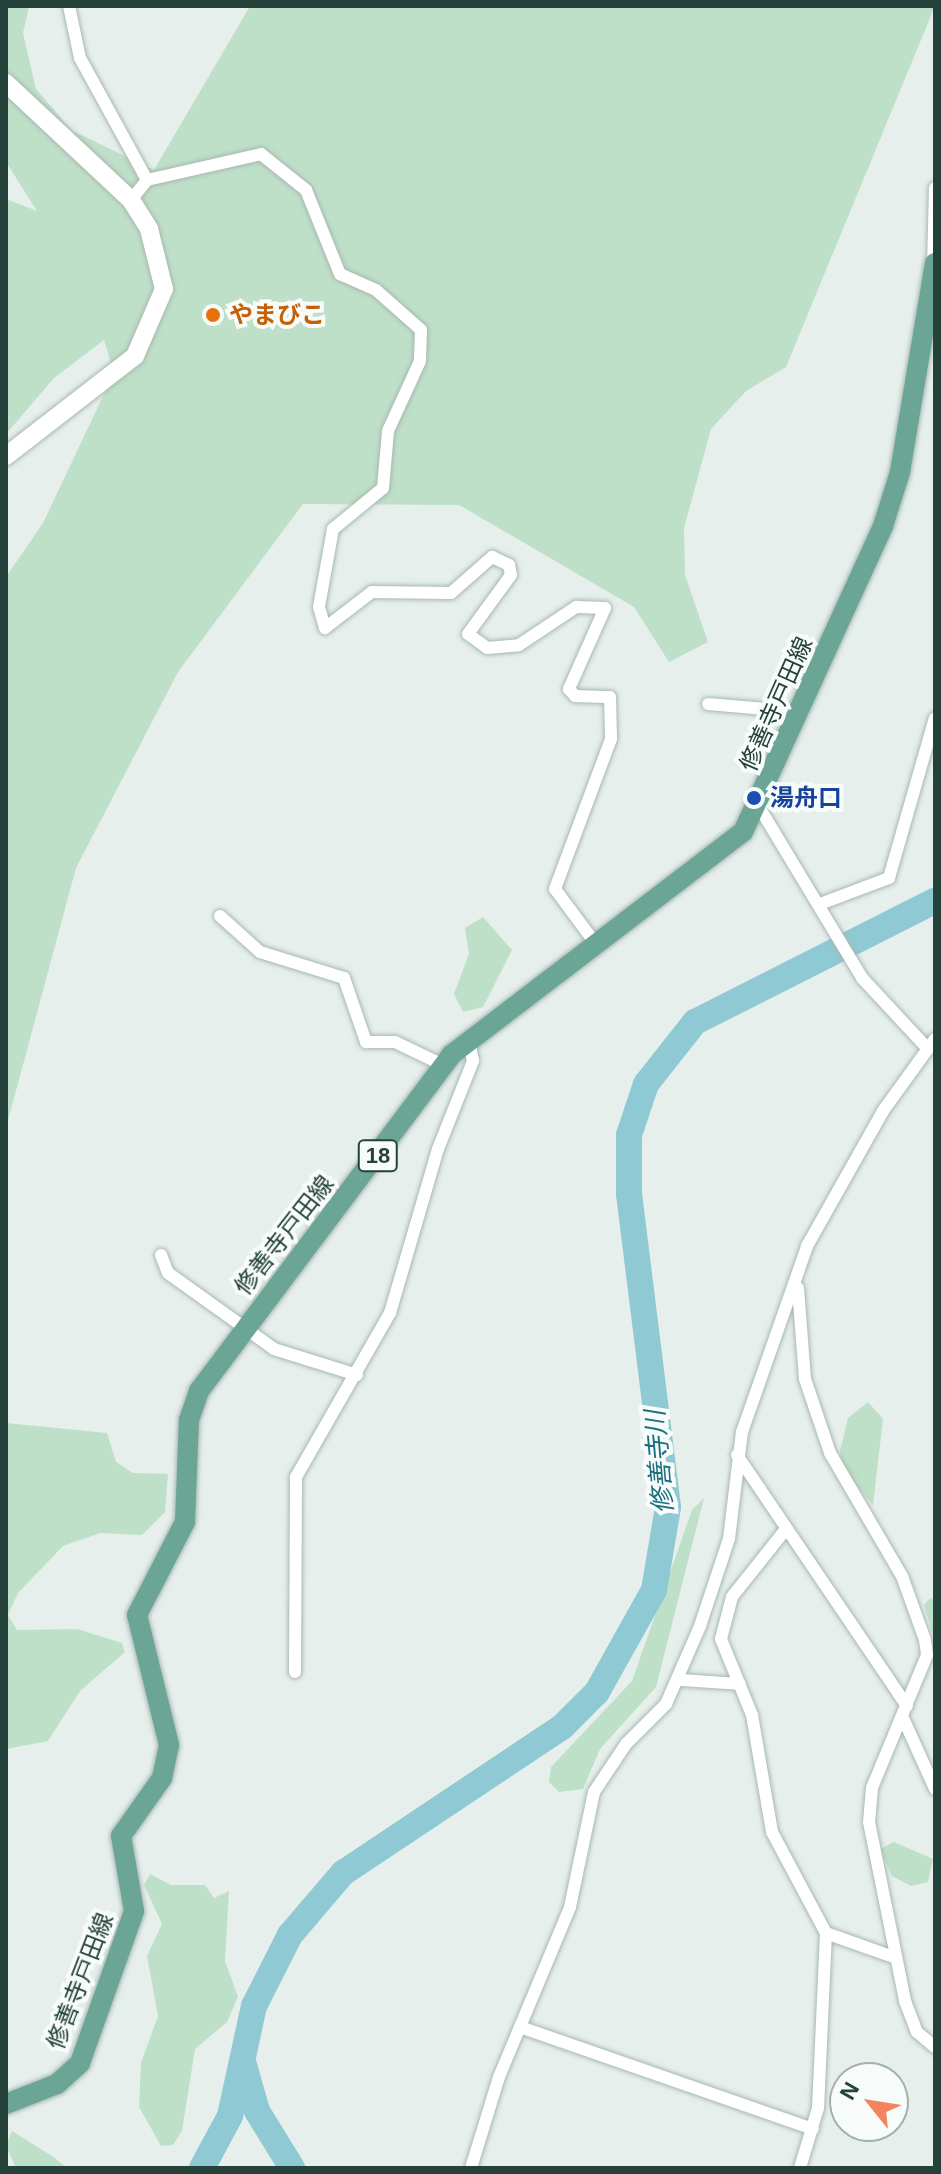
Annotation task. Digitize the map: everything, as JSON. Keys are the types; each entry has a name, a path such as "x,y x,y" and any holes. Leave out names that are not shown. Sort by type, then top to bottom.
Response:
{"main road":[{"name":"修善寺戸田線","path":"6,2104 57,2084 80,2063 134,1911 121,1836 162,1778 169,1745 138,1630 140,1600 185,1522 193,1403 247,1325 443,1065 469,1041 732,846 759,807 900,472 934,266"}],"street":[{"path":"69,6 80,58 147,180"},
{"path":"6,83 131,200 161,263 164,289 152,328 126,365 50,415 6,456"},
{"path":"131,200 147,180 261,154 306,190 340,274 376,290 421,330 420,361 388,431 383,488 333,529 319,607 325,628 372,592 451,593 492,557 509,565 511,575 468,634 487,648 519,645 576,607 605,608 569,689 575,696 610,697 611,739 555,889 598,947"},
{"path":"934,266 935,188"},
{"path":"708,704 801,712"},
{"path":"820,904 889,878 935,718"},
{"path":"471,2168 520,2027 570,1907 602,1776 680,1680 729,1539 737,1455 797,1285 835,1189 931,1044 862,978 759,807"},
{"path":"220,916 260,952 344,978 366,1042 395,1042 443,1065"},
{"path":"295,1672 294,1486 357,1375 397,1293 434,1161 473,1061 469,1041"},
{"path":"161,1255 168,1273 296,1361 357,1375"},
{"path":"797,1285 805,1379 830,1453 902,1576 923,1632 927,1655 869,1802 896,1958 911,2020 935,2047"},
{"path":"737,1455 905,1712 935,1789"},
{"path":"786,1529 724,1617 721,1639 740,1684 757,1739 772,1832 826,1933 813,2129 800,2168"},
{"path":"680,1680 740,1684"},
{"path":"826,1933 896,1958"},
{"path":"520,2027 813,2129"}],"green space":[{"path":"6,6 29,6 23,33 36,89 71,130 154,170 250,6 935,6 786,367 746,391 711,429 684,528 685,575 708,642 669,662 634,607 459,505 303,504 178,672 76,868 6,1128 6,577 43,523 114,373 104,340 54,378 6,434 6,199 37,211 6,162"},
{"path":"483,917 512,950 483,1007 463,1012 454,994 469,954 465,928"},
{"path":"868,1402 883,1419 873,1505 843,1469 840,1451 848,1418"},
{"path":"6,1423 107,1433 116,1462 133,1473 168,1474 165,1512 142,1535 100,1533 63,1546 18,1593 8,1615 17,1630 77,1629 122,1643 125,1652 80,1691 48,1741 6,1749"},
{"path":"704,1498 656,1687 600,1749 583,1789 559,1792 549,1782 551,1767 632,1681 692,1510"},
{"path":"930,1598 935,1601 935,1641 924,1605"},
{"path":"894,1842 933,1859 928,1882 911,1886 892,1876 880,1849"},
{"path":"150,1874 171,1885 205,1885 214,1898 229,1891 225,1961 238,1997 227,2022 195,2049 182,2131 173,2145 161,2146 139,2107 141,2063 158,2016 147,1956 162,1924 144,1885"},
{"path":"12,2131 67,2168 16,2168 6,2146"}],"waterway":[{"name":"修善寺川","path":"202,2168 230,2116 254,2006 290,1935 343,1873 562,1727 597,1692 654,1590 668,1507 629,1194 629,1135 646,1084 695,1022 935,901"},
{"path":"244,2065 257,2111 292,2168"}],"place":[{"name":"やまびこ","path":"213,315"},
{"name":"湯舟口","path":"754,798"}]}
